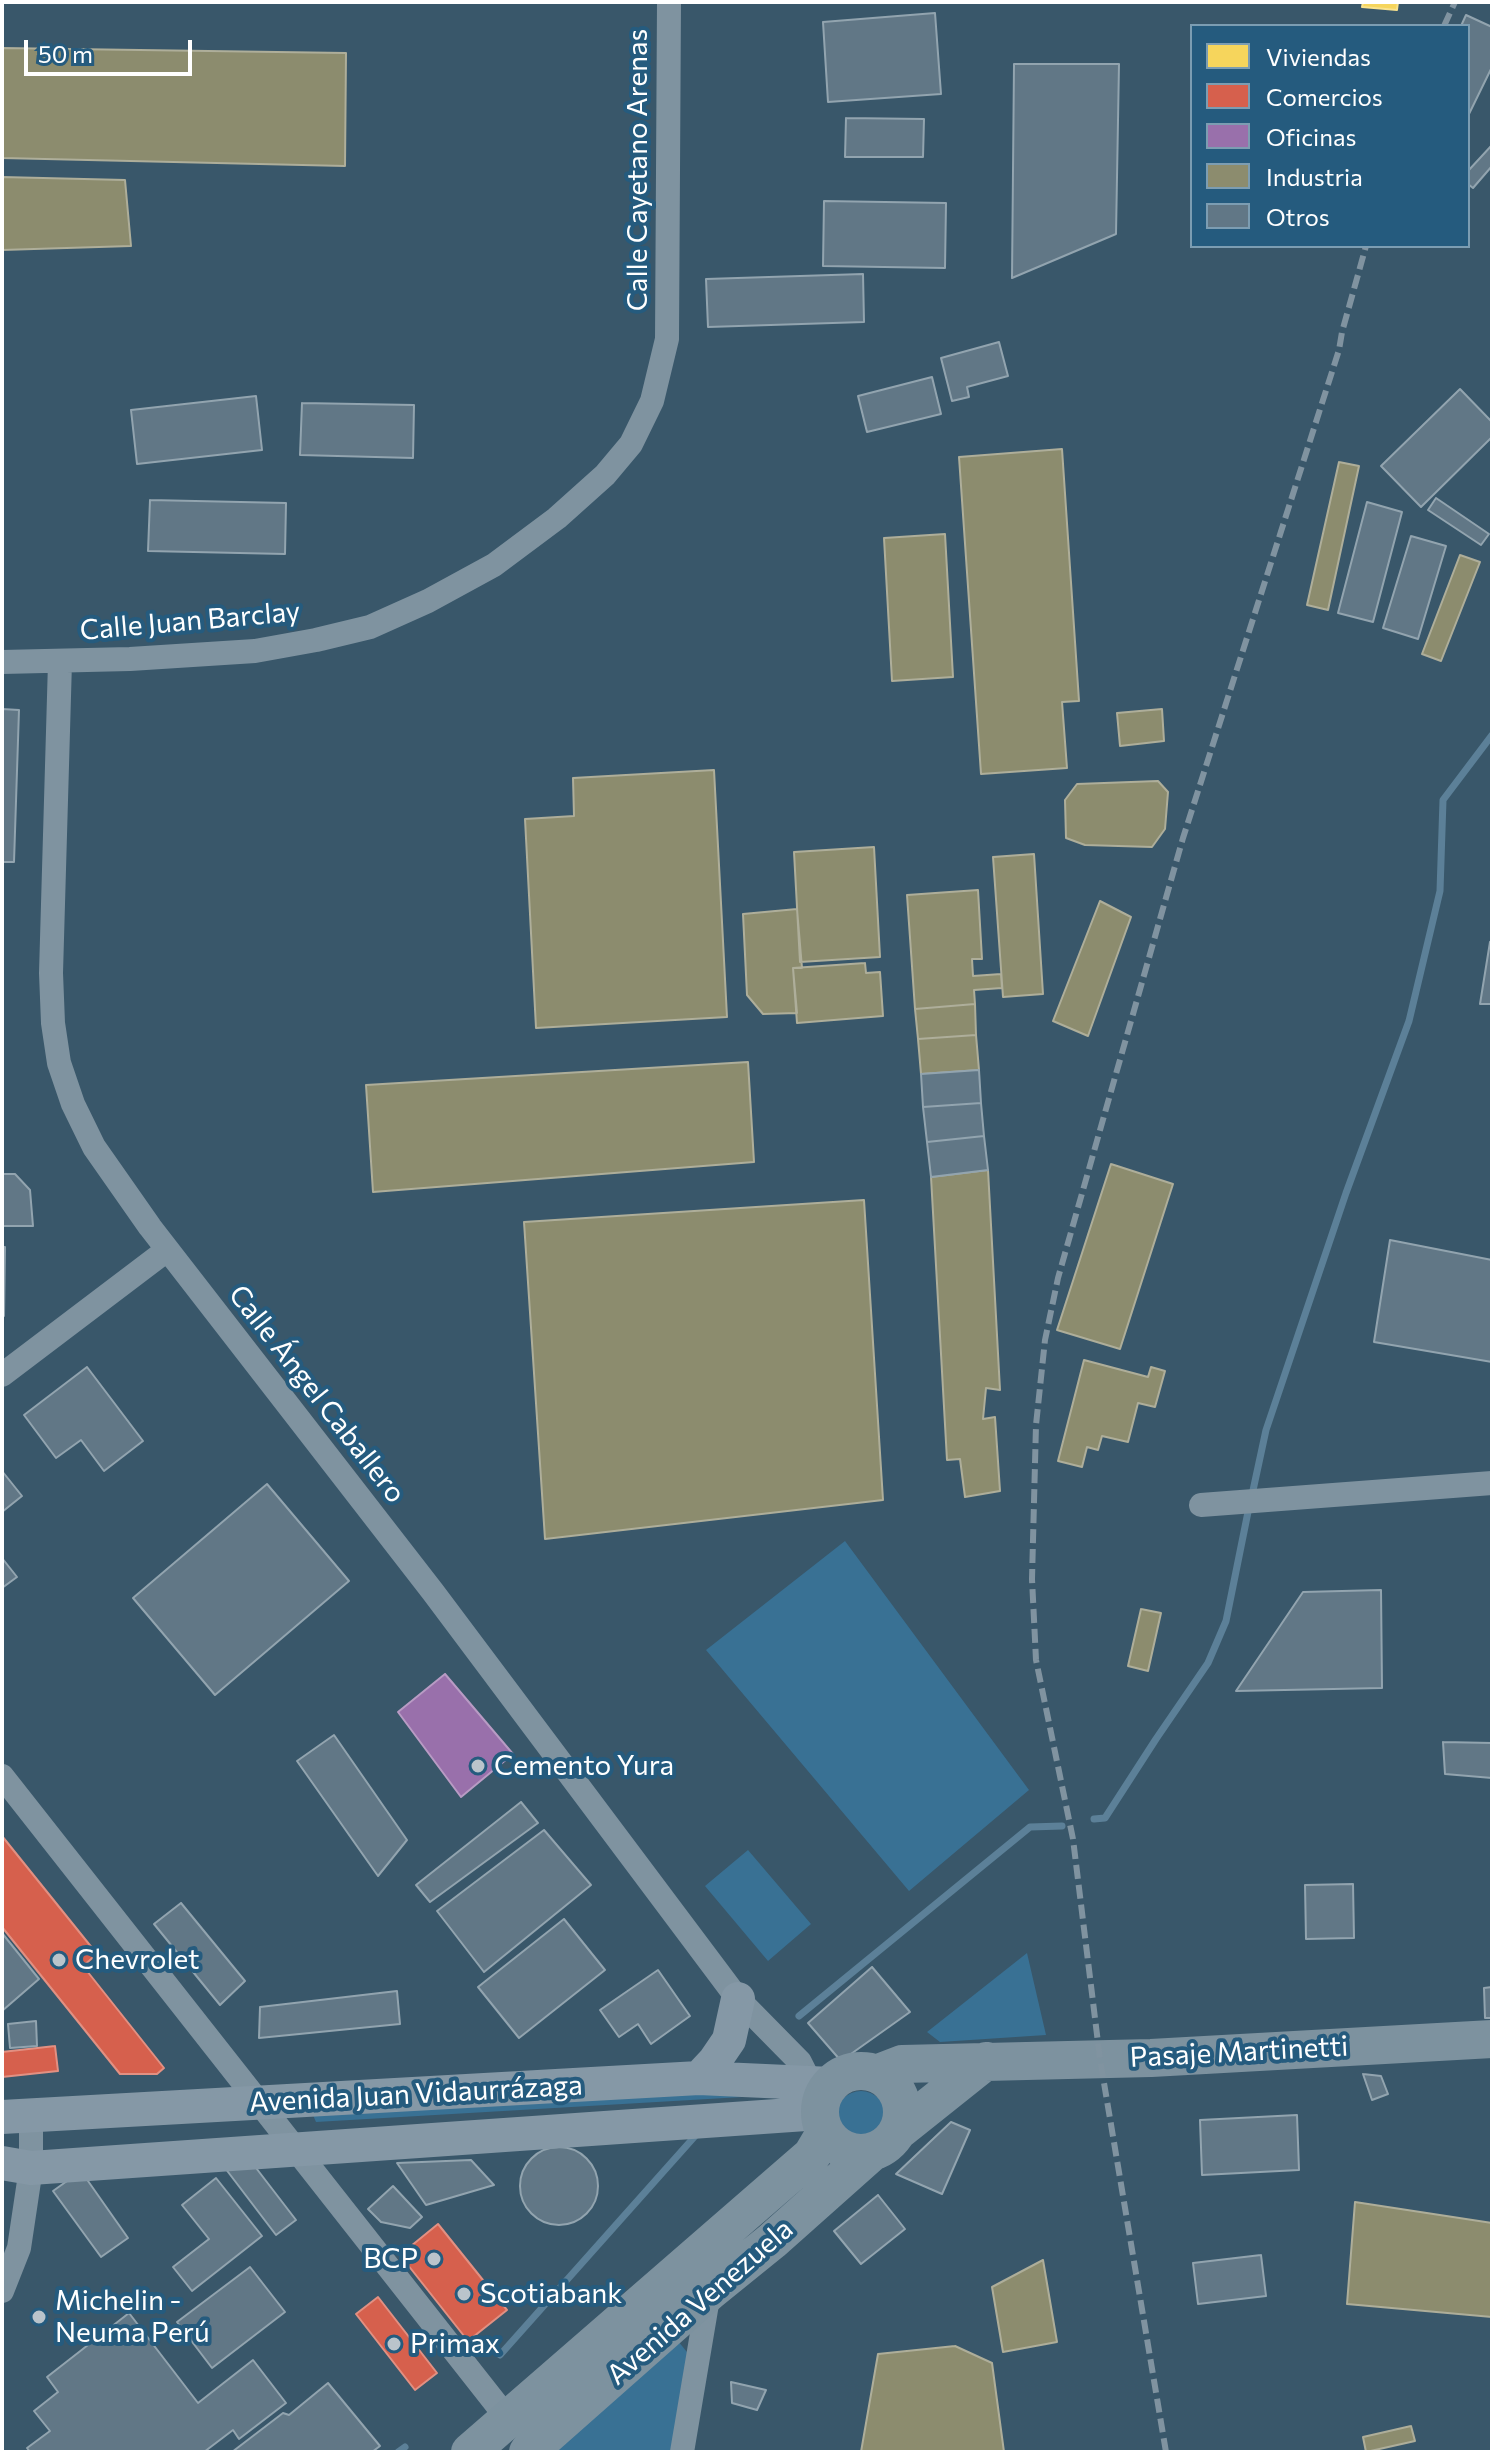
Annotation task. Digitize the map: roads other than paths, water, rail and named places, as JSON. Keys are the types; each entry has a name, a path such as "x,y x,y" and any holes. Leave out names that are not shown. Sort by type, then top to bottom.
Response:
{"main road":[{"path":"699,2078 729,2040 738,1999"},
{"name":"Pasaje Martinetti","path":"829,2091 902,2064 1151,2058 1492,2039"},
{"path":"884,2142 902,2119 902,2105 888,2081 829,2091 841,2148 861,2153 884,2142 986,2061"},
{"name":"Avenida Juan Vidaurrázaga","path":"17,2117 699,2078 829,2091"},
{"name":"Avenida Juan Vidaurrázaga","path":"17,2165 405,2141 829,2091"},
{"name":"Avenida Venezuela","path":"528,2452 700,2276 812,2155 829,2091"},
{"path":"402,2095 405,2141"},
{"name":"Avenida Venezuela","path":"470,2452 508,2419 700,2276 772,2241 884,2142"}],"street":[{"name":"Calle Cayetano Arenas","path":"667,339 669,2"},
{"name":"Calle Juan Barclay","path":"2,662 60,662 255,651 370,627 428,601 494,565 557,518 605,475 631,444 652,401 667,339"},
{"name":"Calle Ángel Caballero","path":"60,662 51,973 59,1063 73,1104 94,1147 167,1250 433,1592 738,1999 829,2091"},
{"path":"2,1375 167,1250"},
{"path":"1201,1505 1492,1483"},
{"path":"2,1776 508,2419"},
{"path":"2,2291 19,2248 17,2117"},
{"path":"682,2452 700,2276"}],"waterway":[{"path":"1252,1495 1266,1430 1346,1193 1409,1021 1440,891 1443,800 1492,735"},
{"path":"1094,1819 1105,1818 1208,1663 1226,1621 1249,1507"},
{"path":"799,2016 1030,1827 1062,1826"},
{"path":"500,2355 696,2135"},
{"path":"398,2452 405,2447"}],"railway":[{"path":"1445,24 1455,2"},
{"path":"1166,2452 1100,2059 1073,1839 1036,1660 1032,1579 1036,1425 1045,1340 1058,1278 1183,838 1339,350 1365,248"}],"place":[{"name":"Cemento Yura","path":"478,1766"},
{"name":"Chevrolet","path":"59,1960"},
{"name":"BCP","path":"434,2259"},
{"name":"Scotiabank","path":"464,2294"},
{"name":"Michelin - Neuma Perú","path":"39,2317"},
{"name":"Primax","path":"394,2344"}]}
